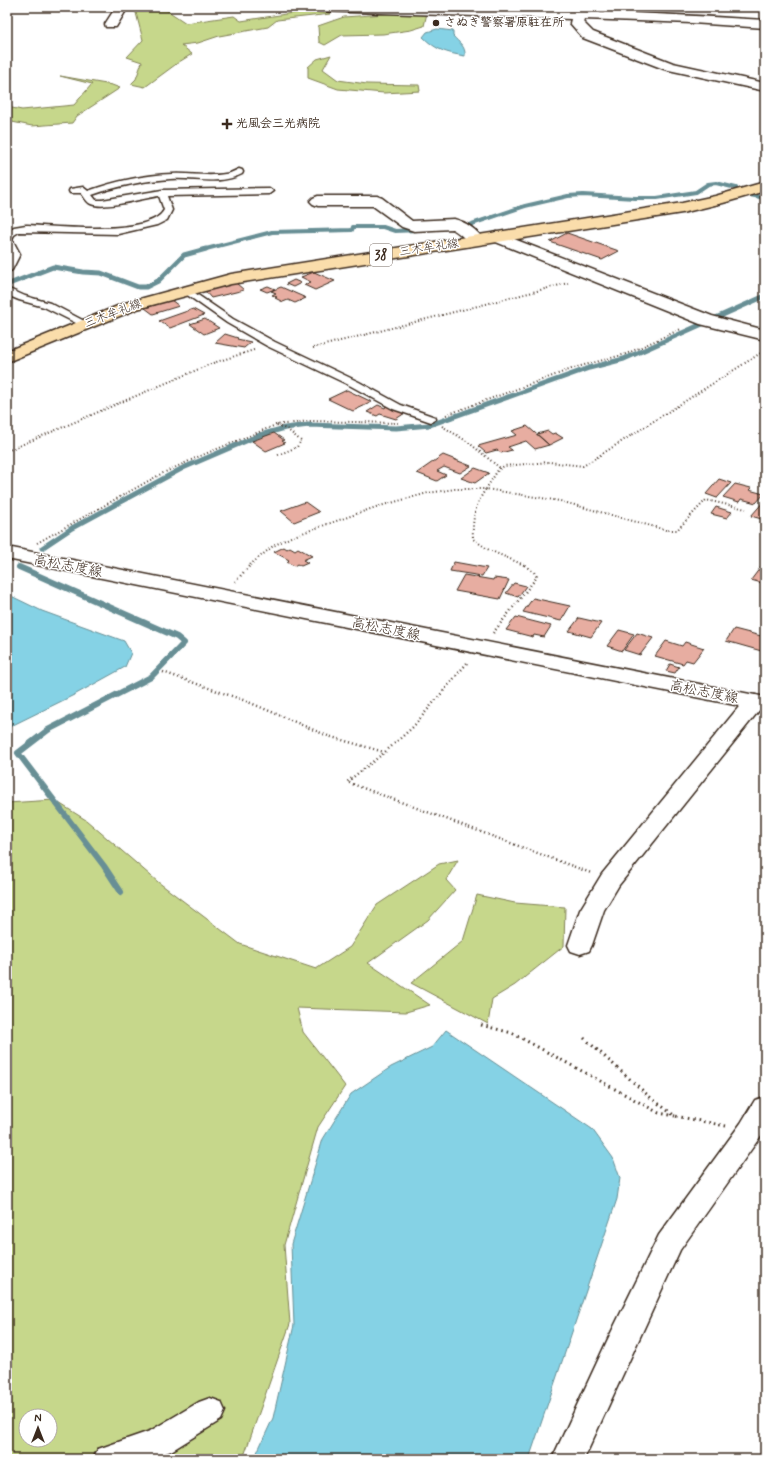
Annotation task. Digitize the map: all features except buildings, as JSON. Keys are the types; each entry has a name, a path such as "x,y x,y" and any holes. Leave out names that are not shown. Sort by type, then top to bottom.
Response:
{"main road":[{"name":"三木牟礼線","path":"7,357 131,306 186,290 283,270 682,208 718,200 765,186"}],"street":[{"path":"111,24 122,7"},
{"path":"319,7 453,9 765,24"},
{"path":"579,16 576,23 579,28 588,35 604,42 669,66 765,87"},
{"path":"318,201 377,201 407,224 414,226 454,224 463,228 476,240"},
{"path":"496,238 709,320 765,335"},
{"name":"高松志度線","path":"13,555 760,703"},
{"path":"580,945 592,910 610,880 760,703"},
{"path":"568,1459 669,1243 760,1125"},
{"path":"109,1459 160,1441 210,1410"}],"lane":[{"path":"87,194 122,182 139,179 178,176 225,177 233,176 239,172"},
{"path":"73,191 83,190 93,202 104,203 114,203 149,194 162,193 269,191"},
{"path":"7,270 14,254 12,246 7,239 10,233 15,230 26,228 118,230 154,223 164,218 168,210 162,193"},
{"path":"7,290 22,298 47,305 85,324"},
{"path":"186,290 230,321 289,354 355,384 397,407 436,422"}],"path":[{"path":"289,354 594,276"},
{"path":"13,555 161,474 200,456 276,425 291,422 310,421 407,424 436,422 577,367 626,354 709,320"},
{"path":"7,451 213,363 271,344"},
{"path":"610,880 347,782 385,752 413,727 480,648 537,577 536,573 527,567 483,547 473,539 472,522 479,498 500,468 507,465 546,462 562,463 576,467 584,466 765,350"},
{"path":"436,422 468,442 500,468"},
{"path":"276,425 288,430 301,441 299,446 278,454"},
{"path":"223,596 254,561 273,546 291,537 376,507 428,493 455,489 486,489 560,502 666,530 677,530 706,500 746,509"},
{"path":"163,672 246,701 328,736 385,752"},
{"path":"481,1025 512,1033 658,1113 760,1125"},
{"path":"584,1038 651,1098 675,1116"}],"shaded area":[{"path":"446,7 605,7 602,12"}],"green space":[{"path":"140,7 162,7 186,23 234,16 241,21 305,11 324,10 331,14 277,20 268,27 219,36 198,43 181,45 192,54 145,87 131,84 136,79 142,62 127,57 143,40 135,9"},
{"path":"399,13 427,13 424,26 411,30 383,34 342,35 325,45 319,42 318,26 344,17"},
{"path":"331,55 323,69 338,80 367,84 419,85 420,91 384,93 338,89 308,78 308,67 317,59"},
{"path":"60,76 112,85 120,88 77,116 72,123 32,126 7,121 7,107 22,110 74,105 92,84"},
{"path":"54,800 86,820 158,882 240,944 316,969 350,947 377,905 439,864 458,860 446,880 455,890 428,920 368,963 430,1005 406,1012 297,1008 303,1032 345,1086 318,1127 284,1245 290,1324 245,1453 239,1459 7,1459 7,803"},
{"path":"477,895 515,903 565,907 564,946 515,985 492,999 488,1024 411,983 463,941"}],"water":[{"path":"437,29 453,31 453,36 463,47 465,56 452,54 442,50 432,45 423,37 427,32"},
{"path":"7,594 42,611 124,641 131,653 125,667 76,694 7,728"},
{"path":"446,1030 592,1129 613,1158 620,1178 617,1199 529,1459 254,1459 273,1418 294,1325 291,1244 323,1139 351,1094 391,1067 432,1047"}],"waterway":[{"path":"459,226 469,225 525,206 568,196 583,195 657,198 696,192 708,184 716,183 736,188"},
{"path":"750,195 765,198"},
{"path":"202,250 272,232 352,230 353,227 383,227 395,231 418,230"},
{"path":"9,284 53,267 83,272 101,273 138,287 146,287 158,281 184,255 206,249"},
{"path":"42,548 72,528 183,468 260,435 285,428 309,425 396,428 430,425 589,368 624,359 765,296"},
{"path":"19,567 177,637 184,643 151,677 48,730 18,753 104,866 121,892"}],"place":[{"name":"さぬき警察署原駐在所","path":"436,23"},
{"name":"光風会三光病院","path":"227,124"}]}
